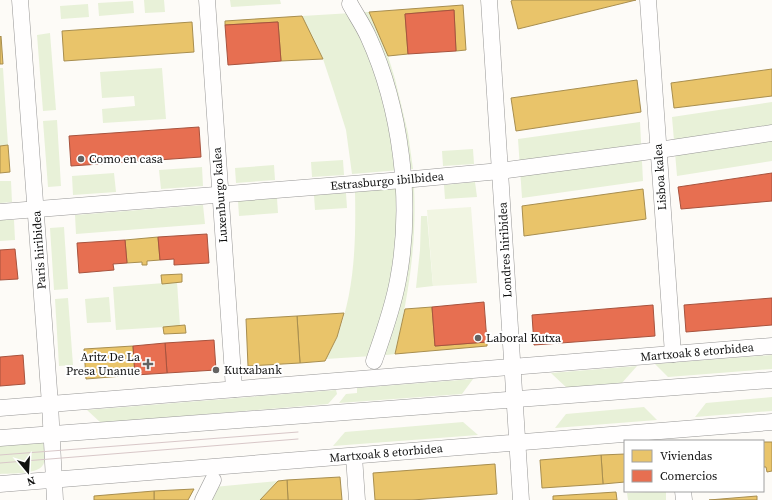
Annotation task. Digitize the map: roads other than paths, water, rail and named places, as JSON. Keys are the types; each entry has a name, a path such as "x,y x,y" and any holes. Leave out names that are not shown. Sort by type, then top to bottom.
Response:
{"street":[{"name":"Paris hiribidea","path":"20,0 50,404 55,500"},
{"name":"Luxenburgo kalea","path":"207,0 234,389"},
{"name":"Londres hiribidea","path":"488,0 500,171 511,367 521,500"},
{"name":"Lisboa kalea","path":"648,0 673,354"},
{"path":"350,4 368,36 389,97 399,143 403,180 403,237 398,280 387,324 374,361"},
{"name":"Estrasburgo ibilbidea","path":"0,212 500,171 772,134"},
{"name":"Martxoak 8 etorbidea","path":"0,408 772,346"},
{"path":"0,438 772,380"},
{"name":"Martxoak 8 etorbidea","path":"0,484 772,422"},
{"path":"354,456 357,500"},
{"path":"203,500 213,480"}],"tram line":[{"path":"0,455 298,432"},
{"path":"0,463 298,439"}],"place":[{"name":"Como en casa","path":"81,159"},
{"name":"Laboral Kutxa","path":"478,338"},
{"name":"Aritz De La Presa Unanue","path":"148,364"},
{"name":"Kutxabank","path":"216,370"}]}
